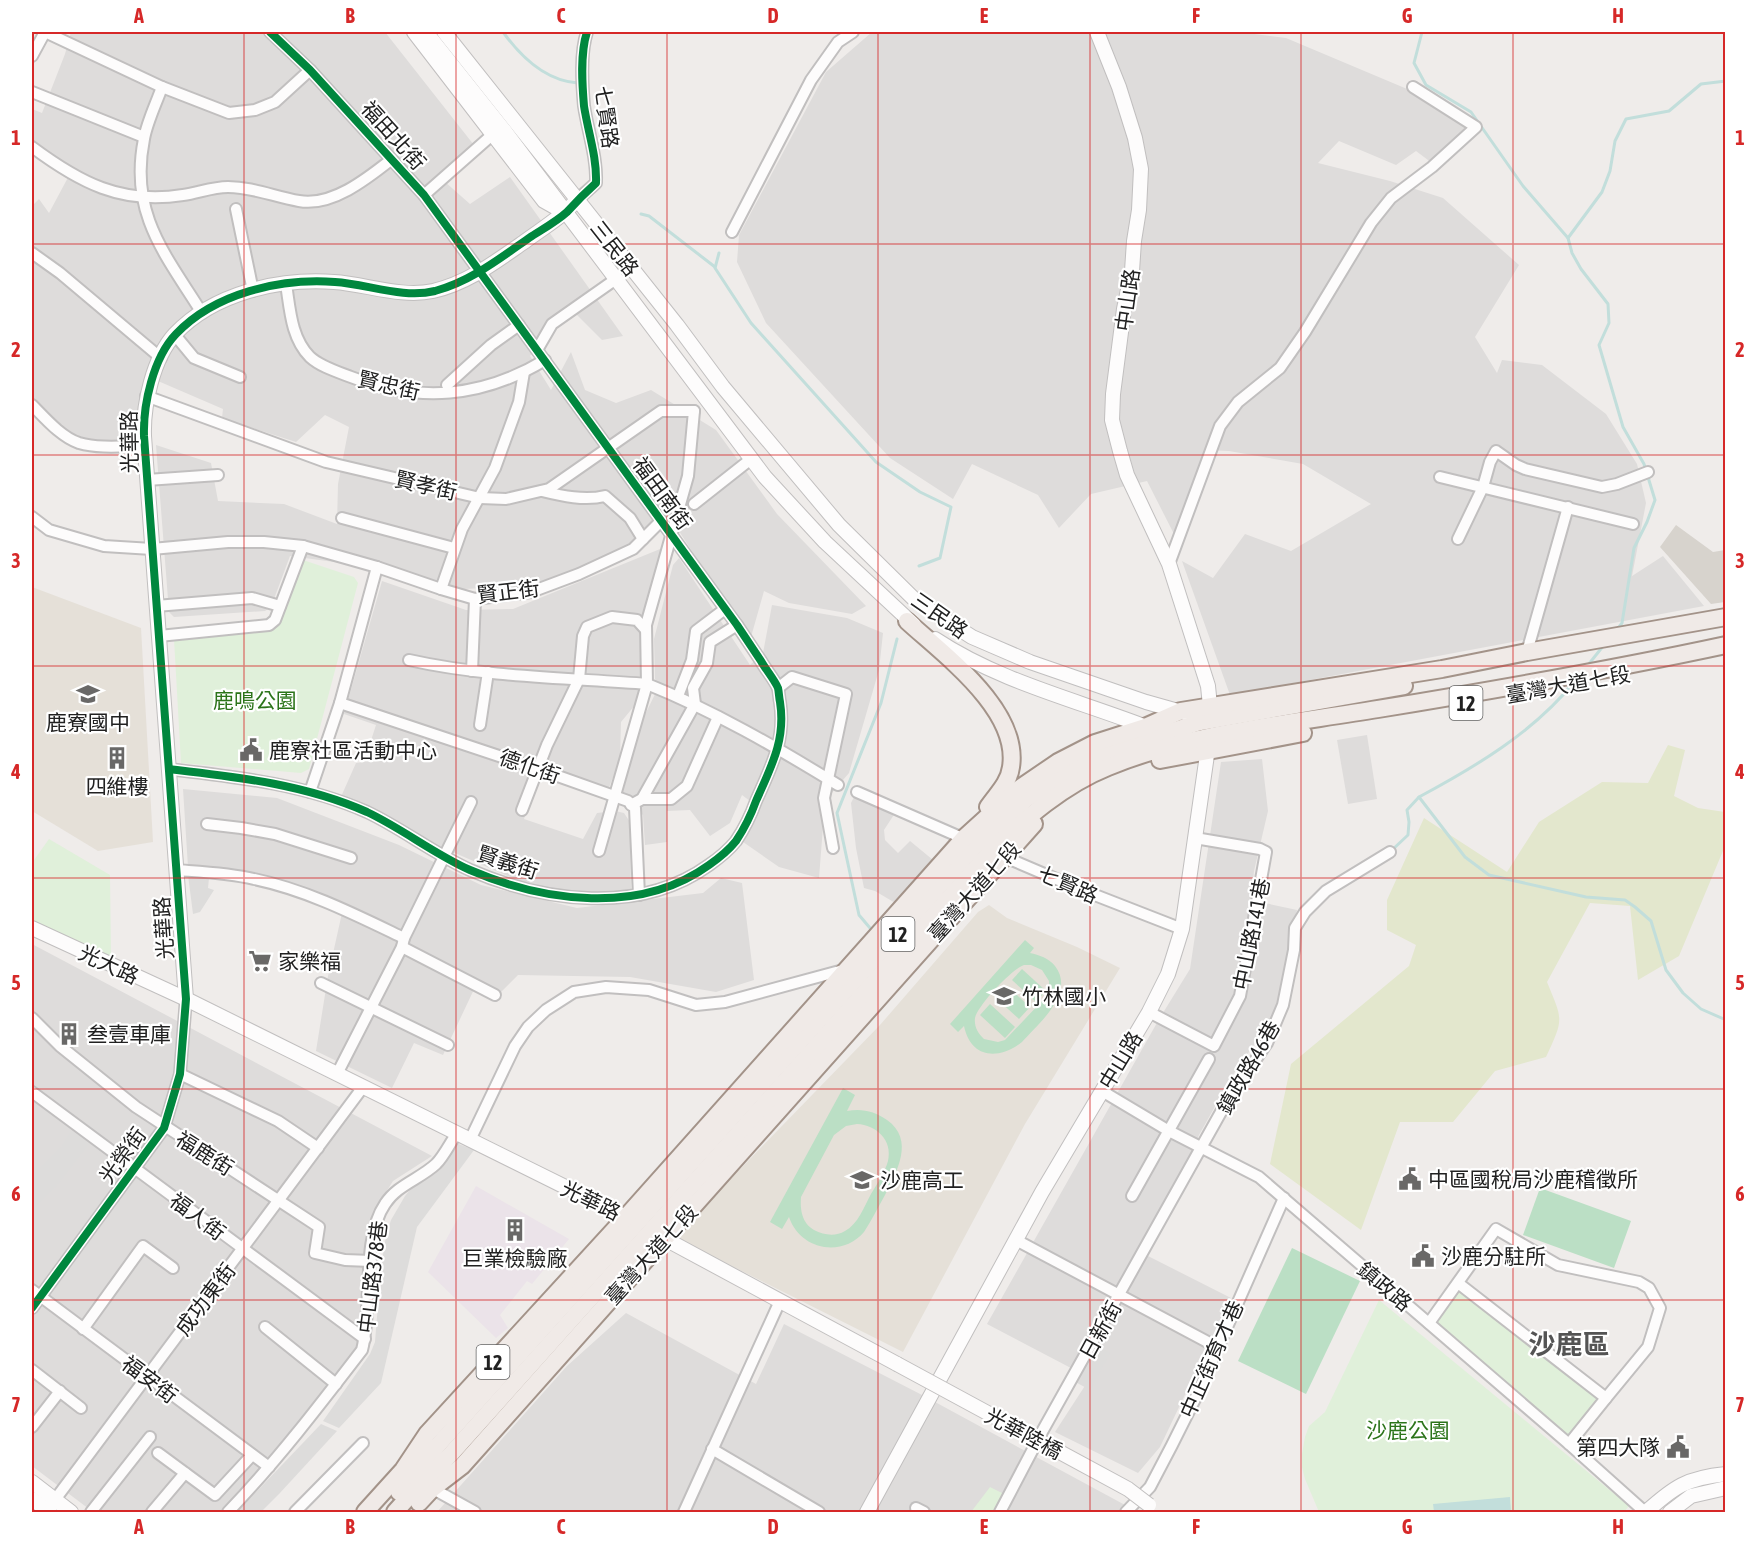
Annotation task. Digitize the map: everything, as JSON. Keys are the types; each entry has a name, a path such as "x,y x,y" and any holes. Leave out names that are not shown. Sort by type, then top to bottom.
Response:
{"main road":[{"name":"臺灣大道七段","path":"984,848 1033,825 1063,802 1144,764 1208,727 1442,669 1725,617"},
{"path":"907,621 978,687 996,709 1009,741 1011,768 984,848"},
{"name":"臺灣大道七段","path":"365,1512 417,1479 1026,800 1073,769 1102,754 1165,735 1725,627"},
{"name":"臺灣大道七段","path":"984,848 1017,790 1058,762 1095,743 1145,727 1181,711 1208,727 1464,695 1725,645"},
{"name":"臺灣大道七段","path":"1442,669 1467,668 1570,648 1587,652"},
{"name":"臺灣大道七段","path":"645,1227 639,1202 847,969 984,848 1033,812 1086,778 1107,767 1186,742 1208,727 1725,655"},
{"name":"臺灣大道七段","path":"417,1479 462,1466 645,1227"},
{"name":"臺灣大道七段","path":"411,1512 427,1434 645,1227"},
{"name":"臺灣大道七段","path":"417,1479 444,1450"},
{"name":"12","path":"380,1512 417,1479"},
{"name":"12","path":"395,1512 417,1479"}],"street":[{"path":"32,56 45,32 162,87 229,113 255,110 275,102 310,70"},
{"name":"福田北街","path":"270,32 310,70 424,195 481,272"},
{"name":"三民路","path":"414,32 544,201 565,213"},
{"name":"三民路","path":"426,32 765,477 817,534 907,621 943,644 994,671 1061,698 1186,742"},
{"name":"三民路","path":"444,32 723,387 839,525 917,602 972,637 1059,673 1146,702 1181,711"},
{"name":"七賢路","path":"577,200 596,183 597,168 584,105 583,65 587,32"},
{"path":"732,232 811,80 838,42 853,32"},
{"name":"中山路","path":"867,1512 1016,1240 1149,1012 1168,974 1182,929 1208,727 1208,686 1169,564 1127,475 1113,420 1113,394 1139,210 1141,169 1135,138 1119,87 1097,32"},
{"path":"162,87 144,137 140,184 142,197 147,219 202,313"},
{"path":"1169,564 1220,426 1239,402 1280,368 1305,332 1371,223 1391,198 1432,167 1476,127 1413,87"},
{"path":"32,92 144,137"},
{"path":"424,195 492,135"},
{"name":"福田北街","path":"32,147 80,180 105,189 142,197 182,195 228,187 248,188 301,202 332,198 362,182 392,159"},
{"name":"光華路","path":"577,200 565,213 481,272 457,284 431,292 402,292 357,284 312,281 253,291 221,301 202,313 175,335 161,358 146,396 145,446 186,999 645,1227 897,1364"},
{"path":"236,209 253,291"},
{"path":"32,254 60,273 161,358"},
{"name":"福田南街","path":"481,272 725,609 778,688 782,711 779,748"},
{"path":"537,350 552,324 616,279"},
{"name":"賢忠街","path":"286,284 295,336 310,357 330,369 392,391 438,394 487,386 524,372 544,360"},
{"path":"447,385 491,345 519,325"},
{"path":"175,335 194,358 240,376"},
{"path":"441,589 462,529 495,468 515,413 524,372"},
{"path":"599,851 647,684 646,630 688,476 694,411 709,401 723,387"},
{"name":"賢孝街","path":"146,396 326,462 480,498 506,499 549,489 661,411 694,411"},
{"path":"32,405 54,426 78,443 100,447 145,446"},
{"path":"1458,539 1483,487 1490,462 1497,451 1521,467 1602,488 1648,472"},
{"path":"694,504 752,459"},
{"path":"147,480 218,475"},
{"path":"1440,477 1633,524"},
{"path":"541,491 566,497 594,499 605,496 630,518 643,539"},
{"path":"1527,652 1568,507"},
{"name":"賢正街","path":"32,517 49,530 104,546 152,549 228,542 303,546 475,599 531,592 579,574 633,549 661,521"},
{"path":"342,518 454,548"},
{"path":"159,636 269,625 275,620 303,546"},
{"path":"864,580 878,563"},
{"path":"310,792 340,703 377,567"},
{"path":"156,606 252,597 280,606"},
{"path":"472,671 475,599"},
{"path":"678,696 692,660 696,631 725,609"},
{"path":"522,810 547,745 579,678 583,636 588,627 612,617 637,621 646,630"},
{"path":"642,799 694,704 693,688 707,663 710,642 737,626"},
{"path":"409,660 472,671 647,684 678,696 779,748 838,784"},
{"path":"480,725 488,672"},
{"path":"778,688 792,677 846,694 824,798 833,848"},
{"name":"德化街","path":"340,703 538,769 615,796 631,805"},
{"path":"639,895 635,808 631,805 642,799 671,799 687,786 718,717"},
{"name":"賢義街","path":"169,769 259,780 310,792 368,813 444,857 496,880 545,894 579,898 639,895 686,881 724,854 736,841 750,816 779,748"},
{"name":"七賢路","path":"857,792 1082,890 1182,929"},
{"path":"337,1074 471,802"},
{"path":"207,824 275,834 351,858"},
{"name":"中山路141巷","path":"1149,1012 1215,1046 1240,996 1266,852 1194,838"},
{"name":"鎮政路46巷","path":"1202,1148 1226,1103 1267,1042 1282,1005 1294,950 1295,928 1305,912 1326,891 1390,852"},
{"path":"176,870 257,879 336,904 495,995"},
{"name":"光大路","path":"32,928 186,999"},
{"path":"470,1140 515,1046 528,1027 546,1010 574,992 606,987 649,990 696,1005 725,1002 847,969"},
{"path":"321,983 448,1045"},
{"name":"光榮街","path":"32,1308 36,1294 135,1169 164,1128 180,1074 186,999"},
{"name":"福鹿街","path":"32,1018 60,1046 164,1128 320,1227 315,1253 345,1260 371,1261"},
{"path":"1132,1196 1209,1059"},
{"path":"180,1074 278,1120 318,1148"},
{"name":"成功東街","path":"50,1509 363,1087"},
{"name":"鎮政路","path":"1102,1091 1169,1131 1259,1177 1645,1512"},
{"name":"福人街","path":"32,1092 365,1339"},
{"name":"中山路378巷","path":"228,1512 269,1467 362,1350 365,1339 376,1219 394,1192 436,1164 457,1133"},
{"name":"日新街","path":"1000,1512 1043,1430 1202,1148"},
{"name":"中正街育才巷","path":"1126,1512 1150,1486 1197,1395 1284,1197"},
{"path":"1429,1323 1496,1229 1558,1265 1639,1282 1650,1288 1660,1308 1648,1347 1569,1444"},
{"path":"1016,1240 1217,1347"},
{"path":"83,1329 143,1246 173,1268"},
{"path":"1458,1283 1606,1398"},
{"name":"福安街","path":"36,1294 269,1467"},
{"path":"684,1512 780,1300"},
{"path":"265,1327 336,1384"},
{"name":"光華陸橋","path":"897,1364 1128,1489 1151,1509"},
{"path":"32,1370 81,1408"},
{"path":"32,1427 60,1391"},
{"path":"91,1512 150,1437"},
{"path":"295,1512 363,1443"},
{"path":"712,1449 819,1512"},
{"path":"158,1453 215,1495 252,1455"},
{"path":"152,1512 185,1473"},
{"path":"1645,1512 1671,1490 1699,1479 1725,1474"},
{"path":"417,1479 475,1512"},
{"path":"32,1482 50,1509"},
{"path":"1670,1512 1691,1496 1707,1490 1725,1488"},
{"path":"32,1499 50,1509 71,1512"}],"shaded area":[{"path":"71,32 385,32 481,154 444,181 470,204 510,177 623,336 602,340 570,308 539,342 530,356 551,390 571,352 585,390 616,403 651,390 716,430 777,514 866,606 852,614 789,603 764,591 751,637 743,631 670,517 625,554 536,586 463,589 386,569 290,556 271,607 265,611 174,617 169,612 156,445 211,463 218,501 284,504 337,524 338,484 349,427 325,415 296,442 222,418 223,409 158,381 141,444 99,441 77,437 54,421 32,401 32,206 39,199 49,213 72,170 32,140 32,109 42,113"},
{"path":"872,32 1239,32 1286,38 1419,94 1466,127 1432,163 1416,151 1396,165 1339,141 1318,163 1390,181 1443,198 1519,265 1475,337 1497,373 1502,360 1542,365 1606,414 1637,464 1646,503 1632,576 1663,556 1704,606 1230,695 1182,561 1213,578 1245,534 1291,551 1371,504 1303,464 1229,451 1205,450 1174,534 1147,481 1091,494 1059,528 1038,495 972,464 953,499 890,458 766,323 737,262 739,235 826,72"},
{"path":"1676,525 1713,552 1725,550 1725,602 1711,604 1660,547"},
{"path":"665,547 642,634 641,681 635,705 621,722 620,759 607,793 538,771 524,819 583,839 597,813 615,811 624,813 630,822 631,894 578,895 517,880 368,815 340,799 356,763 364,762 376,725 344,714 382,581 466,610 513,609"},
{"path":"679,558 750,665 763,653 772,605 847,618 883,633 879,670 849,773 825,801 819,878 779,867 733,835 750,801 742,795 730,823 710,836 690,810 667,811 667,842 645,845 643,815 622,796 638,729 659,686 655,679 654,639 673,565"},
{"name":"鹿寮國中","path":"32,587 141,628 153,842 98,851 32,811"},
{"path":"1367,735 1377,799 1348,804 1337,740"},
{"path":"1262,759 1268,811 1254,871 1251,900 1297,910 1275,1015 1232,1076 1199,1135 1146,1255 1231,1298 1160,1447 1138,1473 1055,1432 1090,1378 987,1324 1158,1021 1190,969 1221,762"},
{"path":"183,789 277,798 399,845 481,885 577,908 703,893 721,878 742,883 754,980 716,992 630,977 518,975 499,994 477,983 443,1055 414,1043 392,1088 316,1051 328,976 344,904 251,874 188,867"},
{"path":"854,797 895,813 884,830 885,840 898,853 910,841 933,860 897,904 875,891 864,888 856,848 851,803"},
{"path":"188,875 209,878 208,888 214,890 200,912 193,914"},
{"name":"沙鹿高工","path":"989,905 1007,918 1077,947 1120,968 1025,1124 903,1352 674,1237 880,1025 978,912"},
{"path":"32,944 432,1156 393,1181 374,1211 363,1276 358,1349 303,1425 223,1512 93,1512 32,1466"},
{"path":"73,1129 90,1142 54,1189 32,1211 32,1177 62,1146"},
{"path":"456,1143 474,1150 417,1227 381,1383 339,1428 323,1421 370,1354 375,1342 381,1267 391,1220 405,1196 418,1180 426,1174 431,1175"},
{"path":"476,1186 569,1239 532,1284 527,1281 500,1315 508,1328 496,1338 428,1272"},
{"path":"626,1313 756,1384 784,1324 924,1396 1125,1505 1119,1512 437,1512 567,1366"},
{"path":"1090,1342 1110,1353 1090,1390 1070,1379"},
{"path":"321,1424 337,1431 279,1494 261,1512 237,1512"}],"green space":[{"name":"鹿鳴公園","path":"297,558 354,577 358,583 309,769 301,773 181,763 174,639 255,631 276,615"},
{"path":"1668,745 1685,750 1674,796 1698,808 1725,812 1725,846 1679,956 1638,980 1630,906 1590,903 1547,982 1559,1020 1556,1034 1546,1057 1495,1071 1453,1122 1400,1122 1361,1230 1270,1164 1291,1064 1409,966 1416,945 1387,930 1387,900 1424,818 1507,872 1539,822 1602,782 1648,783"},
{"path":"49,839 110,875 111,957 32,920 32,863"},
{"path":"1025,940 1034,948 1030,953 1050,961 1060,976 1061,987 1058,997 1045,1017 1022,1042 1004,1052 995,1054 979,1050 968,1037 964,1026 958,1032 950,1024","holes":["1024,965 1031,965 1042,970 1049,981 1049,988 1043,1000 1005,1040 998,1042 984,1039 975,1024 977,1012 1012,973"]},
{"path":"1022,969 1046,991 1036,1002 1012,980"},
{"path":"1008,987 1030,1007 1019,1019 997,999"},
{"path":"990,1004 1015,1027 1005,1038 980,1015"},
{"path":"843,1088 855,1095 847,1111 873,1112 895,1128 902,1146 898,1166 870,1223 855,1240 845,1245 822,1247 802,1237 794,1228 789,1217 782,1229 770,1222","holes":["864,1125 882,1135 888,1146 888,1161 885,1169 860,1215 850,1228 833,1235 818,1232 804,1220 801,1197 834,1135 846,1126"]},
{"path":"1540,1188 1631,1221 1614,1268 1523,1235"},
{"path":"1292,1248 1360,1281 1306,1394 1238,1361"},
{"path":"1459,1287 1600,1398 1569,1439 1433,1323"},
{"name":"沙鹿公園","path":"1379,1300 1629,1506 1624,1512 1319,1512 1302,1467 1305,1437 1309,1426 1325,1412"},
{"path":"990,1487 1004,1494 993,1512 971,1512"}],"water":[{"path":"1510,1497 1511,1512 1434,1512 1433,1504"}],"waterway":[{"path":"503,32 526,59 545,73 555,78 578,83"},
{"path":"1422,32 1414,63 1426,85 1471,112 1523,186 1568,238"},
{"path":"1616,631 1622,623 1634,548 1655,500 1644,464 1623,427 1599,345 1609,323 1608,304 1581,269 1572,253 1568,238 1602,192 1610,171 1615,141 1626,119 1669,111 1701,84 1726,81"},
{"path":"641,214 649,216 715,267"},
{"path":"719,253 715,268 751,323 876,462 920,492 951,507 940,558 919,566"},
{"path":"870,928 859,915 837,813 881,703 897,639"},
{"path":"1588,665 1604,645"},
{"path":"1419,797 1502,747 1541,717 1574,682"},
{"path":"1391,851 1408,835 1407,810 1419,797 1465,857 1489,875 1586,897 1625,900 1651,921 1666,970 1683,993 1701,1009 1726,1020"}],"cycle path":[{"path":"169,769 270,783 343,802 367,812 470,870 529,890 560,896 623,897 653,891 682,881 709,865 730,848 750,817 776,753 781,729 778,688 737,625 424,195 310,70 270,32"},
{"path":"32,1308 164,1128 180,1074 186,999 144,436 145,410 151,382 161,356 176,334 192,320 229,298 271,286 314,281 347,283 410,293 435,291 484,269 563,216 596,183 595,164 584,106 582,59 587,32"}],"place":[{"name":"鹿寮國中","path":"88,694"},
{"name":"鹿寮社區活動中心","path":"251,750"},
{"name":"四維樓","path":"117,758"},
{"name":"家樂福","path":"260,961"},
{"name":"竹林國小","path":"1004,996"},
{"name":"叁壹車庫","path":"69,1034"},
{"name":"中區國稅局沙鹿稽徵所","path":"1410,1179"},
{"name":"沙鹿高工","path":"862,1180"},
{"name":"巨業檢驗廠","path":"515,1230"},
{"name":"沙鹿分駐所","path":"1423,1256"},
{"name":"第四大隊","path":"1678,1447"}],"district":[{"name":"沙鹿區","path":"1569,1344"}]}
